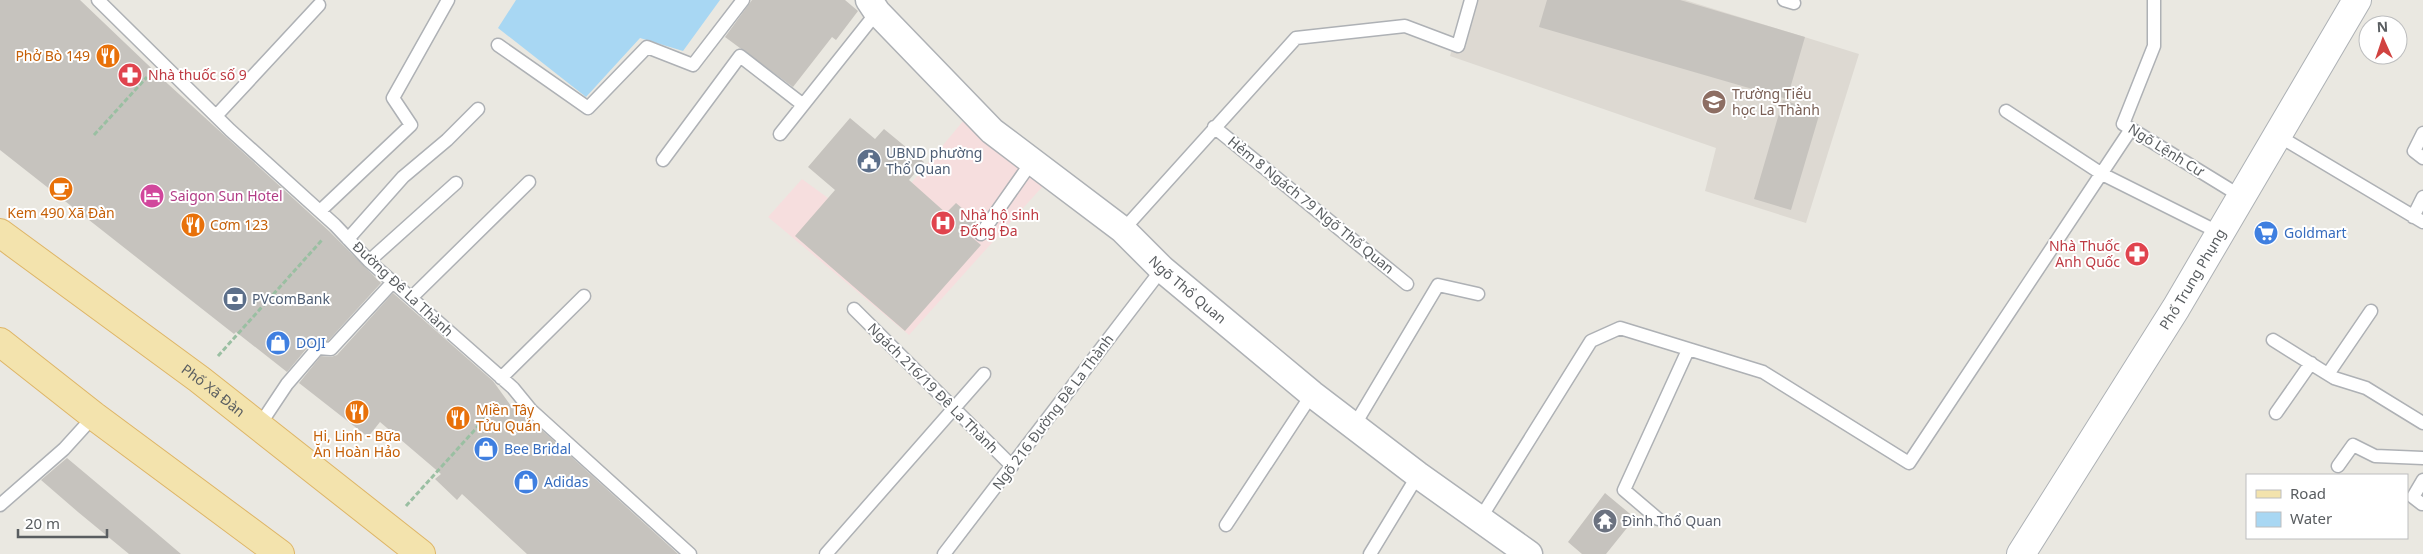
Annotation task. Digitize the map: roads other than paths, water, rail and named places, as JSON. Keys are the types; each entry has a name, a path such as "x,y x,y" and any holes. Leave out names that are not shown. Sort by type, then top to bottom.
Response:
{"main road":[{"name":"Phố Xã Đàn","path":"0,233 199,379 421,554"},
{"path":"0,342 94,416 280,554"}],"street":[{"name":"Phố Trung Phụng","path":"2020,554 2176,308 2357,0"},
{"name":"Ngõ Thổ Quan","path":"873,6 992,131 1033,160 1123,230 1162,270 1312,394 1418,476 1529,554"}],"lane":[{"name":"Đường Đê La Thành","path":"98,0 216,116 336,225 369,262 513,388 531,410 690,554"},
{"path":"320,211 411,125 392,98 448,0"},
{"path":"498,45 588,108 647,47 693,65 743,0"},
{"path":"1123,230 1296,38 1405,26 1458,46 1471,0"},
{"name":"Ngõ Lệnh Cư","path":"2154,0 2154,46 2123,124 2242,197"},
{"path":"216,116 319,5"},
{"path":"780,134 873,6"},
{"path":"663,160 740,56 802,104"},
{"path":"348,239 382,198 447,140 478,109"},
{"path":"2006,111 2102,174 2220,233"},
{"name":"Hẻm 8 Ngách 79 Ngõ Thổ Quan","path":"1214,127 1407,284"},
{"path":"1480,519 1591,341 1620,328 1762,372 1909,463 2131,129"},
{"path":"2423,133 2414,151 2423,158"},
{"path":"2277,135 2418,219 2423,197"},
{"path":"981,234 1033,160"},
{"path":"411,298 529,182"},
{"path":"369,262 456,183"},
{"name":"Ngõ 216 Đường Đê La Thành","path":"944,554 1162,270"},
{"path":"259,426 287,384 318,348 331,349 393,282"},
{"path":"1354,426 1438,285 1478,294"},
{"path":"501,378 584,296"},
{"name":"Ngách 216/19 Đê La Thành","path":"854,309 1012,466"},
{"path":"2328,374 2371,311"},
{"path":"2273,340 2328,374 2366,388 2423,423"},
{"path":"1658,519 1624,490 1688,350"},
{"path":"2276,413 2311,363"},
{"path":"826,554 984,374"},
{"path":"1226,525 1312,394"},
{"path":"0,505 64,449 94,416"},
{"path":"2338,466 2353,445 2375,456 2423,458"},
{"path":"1370,554 1418,476"},
{"path":"2422,504 2413,497 2423,480"}],"water":[{"path":"516,0 720,0 683,51 640,38 586,97 498,28"}],"place":[{"name":"Phở Bò 149","path":"108,56"},
{"name":"Nhà thuốc số 9","path":"130,75"},
{"name":"Trường Tiểu học La Thành","path":"1714,102"},
{"name":"UBND phường Thổ Quan","path":"869,161"},
{"name":"Kem 490 Xã Đàn","path":"61,189"},
{"name":"Saigon Sun Hotel","path":"152,196"},
{"name":"Nhà hộ sinh Đống Đa","path":"943,223"},
{"name":"Cơm 123","path":"193,225"},
{"name":"Goldmart","path":"2266,233"},
{"name":"Nhà Thuốc Anh Quốc","path":"2137,254"},
{"name":"PVcomBank","path":"235,299"},
{"name":"DOJI","path":"278,343"},
{"name":"Hi, Linh - Bữa Ăn Hoàn Hảo","path":"357,412"},
{"name":"Miền Tây Tửu Quán","path":"458,418"},
{"name":"Bee Bridal","path":"486,449"},
{"name":"Adidas","path":"526,482"},
{"name":"Đình Thổ Quan","path":"1605,521"}]}
